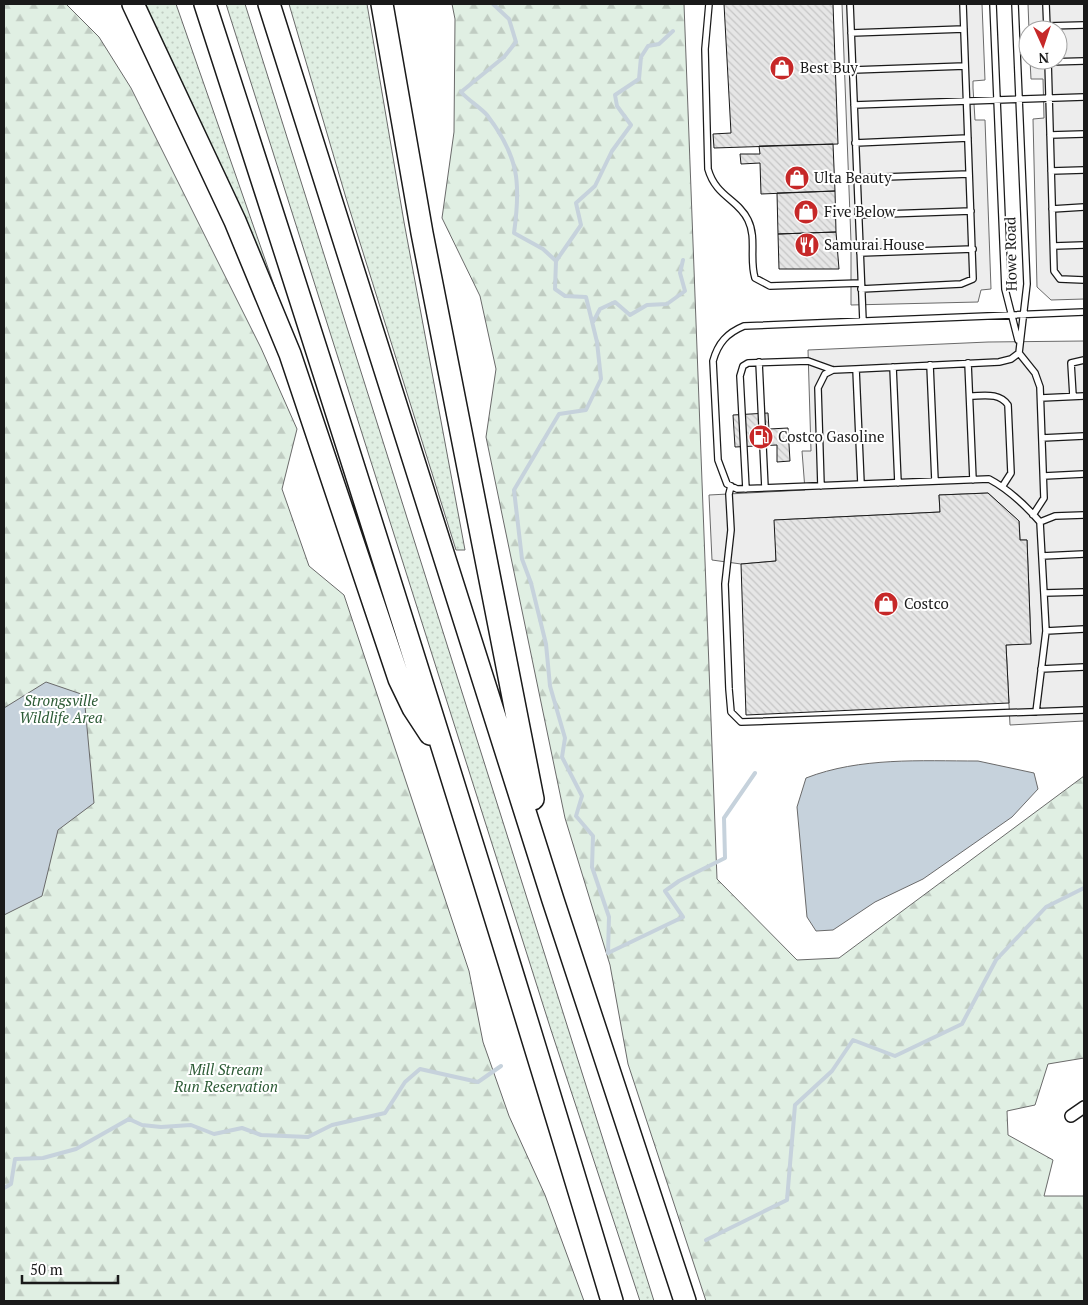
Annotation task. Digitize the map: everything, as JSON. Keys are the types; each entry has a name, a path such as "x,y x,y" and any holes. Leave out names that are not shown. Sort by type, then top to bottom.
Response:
{"highway":[{"path":"133,4 235,221 290,354 399,679 412,708 444,754"},
{"path":"205,4 296,282 524,1006 612,1301"},
{"path":"269,4 553,900 685,1301"},
{"path":"382,4 422,233 553,900"}],"street":[{"path":"1071,1116 1084,1107"}],"lane":[{"path":"709,4 705,49 708,169 713,184 748,219 751,228 755,278 770,286 967,283 973,279 963,4"},
{"path":"850,4 862,321"},
{"name":"Howe Road","path":"994,4 1005,289 1018,342"},
{"name":"Howe Road","path":"1015,4 1027,284 1018,342"},
{"path":"1046,4 1047,20"},
{"path":"1068,26 1084,25"},
{"path":"851,33 964,29"},
{"path":"1068,61 1084,61"},
{"path":"853,70 965,66"},
{"path":"1048,70 1056,276 1066,281 1084,280"},
{"path":"854,105 1084,97"},
{"path":"1050,135 1084,134"},
{"path":"855,143 968,138"},
{"path":"1051,171 1084,170"},
{"path":"857,178 969,174"},
{"path":"1052,208 1084,207"},
{"path":"858,216 971,212"},
{"path":"1054,246 1084,245"},
{"path":"860,253 972,249"},
{"path":"1036,712 1046,631 1040,522 1002,487 990,480 737,489 727,484 718,460 713,361 716,349 723,339 731,331 744,326 1084,312"},
{"path":"1018,342 1019,353 1035,374 1040,387 1041,398 1044,498 1033,515"},
{"path":"746,489 740,376 743,366 748,363 808,361 833,370 999,362 1011,359 1019,353"},
{"path":"1073,396 1071,363 1084,360"},
{"path":"759,362 765,488"},
{"path":"968,363 973,480"},
{"path":"930,365 935,481"},
{"path":"893,366 898,483"},
{"path":"856,369 860,484"},
{"path":"821,486 818,388 825,374 833,370"},
{"path":"970,396 997,396 1004,399 1008,405 1011,473 1002,487"},
{"path":"1041,398 1084,396"},
{"path":"1042,438 1084,436"},
{"path":"1044,476 1084,474"},
{"path":"731,486 729,494 731,530 725,584 730,706 737,720 746,723 1084,710"},
{"path":"1040,522 1055,516 1084,515"},
{"path":"1042,556 1084,554"},
{"path":"1044,593 1084,592"},
{"path":"1046,631 1084,629"},
{"path":"1041,669 1084,667"}],"green space":[{"name":"Mill Stream Run Reservation","path":"4,4 66,4 99,37 131,88 261,348 297,429 282,489 309,566 344,595 469,971 483,1042 509,1116 545,1195 584,1301 4,1301"},
{"path":"140,4 176,4 282,308"},
{"path":"226,4 245,4 654,1301 640,1301 551,1030"},
{"path":"289,4 367,4 404,222 465,550 456,550 346,198"},
{"path":"452,4 684,4 717,879 797,960 839,958 1084,776 1084,1058 1048,1064 1035,1105 1007,1111 1008,1135 1053,1160 1044,1196 1084,1196 1084,1301 706,1301 628,1064 610,965 565,818 486,437 496,369 480,296 442,218 454,132 455,19"}],"shaded area":[{"path":"842,4 982,4 985,80 973,81 973,88 975,120 985,120 991,289 981,290 978,302 851,305 851,242"},
{"path":"1028,4 1084,4 1084,299 1051,300 1037,287 1033,119 1044,118 1043,79 1031,79 1031,70 1068,70 1068,20 1029,20"},
{"path":"1084,341 1084,721 1010,725 1006,645 1031,643 1027,540 1020,540 1019,521 988,493 939,495 940,512 775,520 776,561 741,564 712,560 709,495 805,490 802,451 811,451 808,350 988,342"},
{"path":"46,682 84,695 94,803 58,830 42,896 4,915 4,708"},
{"path":"978,761 1034,773 1038,789 1012,817 923,879 875,902 833,930 816,931 807,917 797,807 806,778 848,766 869,763"}],"building":[{"name":"Best Buy","path":"724,4 833,4 838,144 714,148 713,134 731,133"},
{"name":"Ulta Beauty","path":"833,144 835,191 761,194 760,163 741,164 740,154 760,154 759,146"},
{"name":"Five Below","path":"835,191 836,232 778,234 777,193"},
{"name":"Samurai House","path":"836,232 839,269 779,269 778,234"},
{"name":"Costco Gasoline","path":"768,413 769,429 788,428 790,461 777,462 777,445 735,447 733,415"},
{"name":"Costco","path":"988,493 1019,521 1020,540 1027,540 1031,644 1006,645 1009,703 746,715 741,564 776,561 774,520 940,512 939,495"}],"waterway":[{"path":"493,4 509,19 516,42 504,57 461,92 487,115 506,144 515,171 517,185 514,233 543,249 556,261 555,289 565,296 586,297 597,342 601,379 586,410 559,414 514,490 522,559 531,583 546,644 550,686 565,738 562,757 582,796 576,816 593,836 592,867 609,917 608,953 683,917 665,891 679,881 725,858 724,818 755,773"},
{"path":"556,261 581,225 576,203 595,186 612,151 631,125 617,106 615,95 639,79 641,57 648,46 659,44 673,31"},
{"path":"593,322 600,309 615,302 630,315 647,305 667,304 685,291 680,273 683,260"},
{"path":"706,1240 787,1200 795,1105 832,1071 853,1040 895,1056 962,1024 996,960 1046,907 1084,888"},
{"path":"4,1188 11,1184 15,1159 43,1158 76,1149 129,1119 142,1125 161,1127 191,1125 214,1134 242,1128 261,1135 308,1137 332,1125 385,1113 405,1082 420,1069 478,1082 501,1066"}],"place":[{"name":"Best Buy","path":"782,68"},
{"name":"Ulta Beauty","path":"797,178"},
{"name":"Five Below","path":"806,212"},
{"name":"Samurai House","path":"807,245"},
{"name":"Costco Gasoline","path":"761,437"},
{"name":"Costco","path":"886,604"}],"park label":[{"name":"Strongsville Wildlife Area","path":"61,710"}]}
